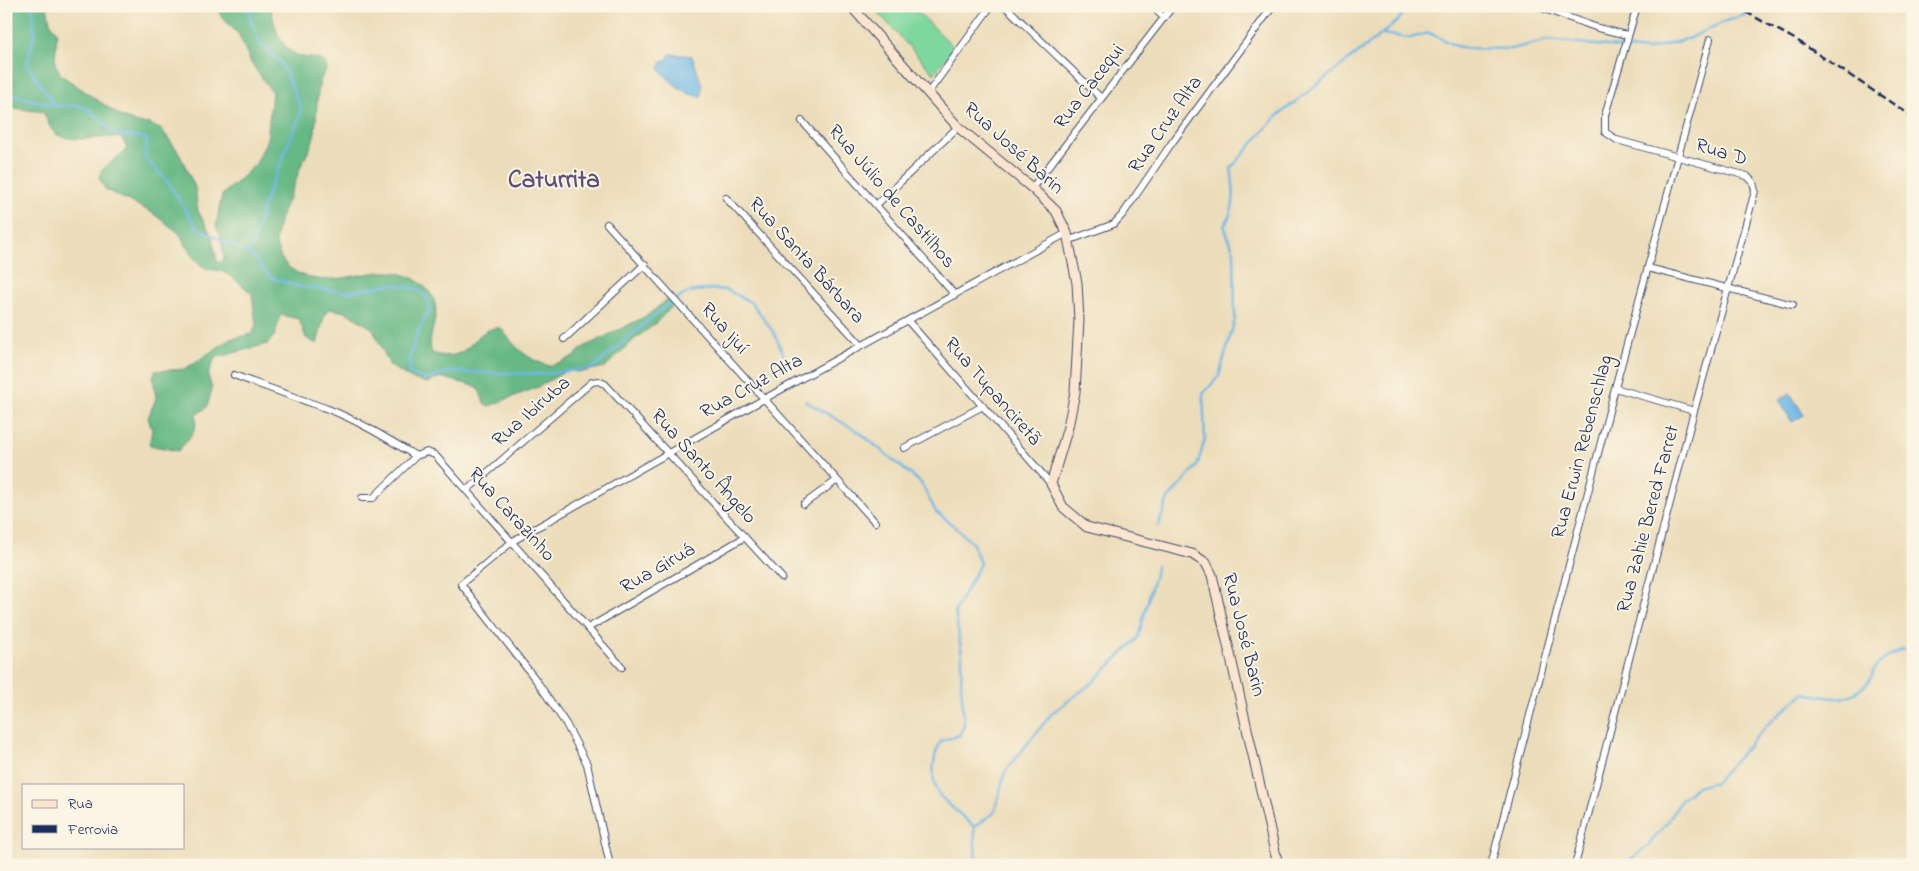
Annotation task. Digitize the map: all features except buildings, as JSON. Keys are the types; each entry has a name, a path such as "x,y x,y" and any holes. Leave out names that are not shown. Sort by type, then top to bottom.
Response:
{"main road":[{"name":"Rua José Barin","path":"851,6 958,127 1056,210 1068,236 1077,284 1079,320 1075,392 1068,427 1051,484 1063,508 1087,527 1192,554 1206,563 1212,575 1278,865"}],"street":[{"path":"928,93 991,6"},
{"path":"1005,6 1101,98"},
{"path":"1152,6 1164,18"},
{"name":"Rua Cacequi","path":"1032,188 1173,6"},
{"name":"Rua Cruz Alta","path":"610,865 587,764 566,724 536,680 461,584 512,541 764,399 954,295 1068,236 1114,224 1273,6"},
{"path":"1536,6 1598,28 1627,35 1637,6"},
{"name":"Rua D","path":"1627,35 1605,115 1606,132 1617,140 1747,176 1753,182"},
{"name":"Rua Erwin Rebenschlag","path":"1492,865 1615,388 1710,39"},
{"name":"Rua Júlio de Castilhos","path":"802,121 954,295"},
{"path":"876,206 958,127"},
{"name":"Rua Zahie Bered Farret","path":"1576,865 1694,411 1754,191 1753,182"},
{"name":"Rua Santa Bárbara","path":"726,198 861,346"},
{"name":"Rua Ijuí","path":"607,224 645,264 874,522"},
{"path":"564,338 645,264"},
{"path":"1648,268 1793,305"},
{"name":"Rua Tupanciretã","path":"908,321 1051,484"},
{"path":"234,375 296,400 328,410 375,432 416,456 373,498 362,498"},
{"name":"Rua Santo Ângelo","path":"598,381 605,384 782,578"},
{"name":"Rua Ibiruba","path":"467,490 592,382 598,381"},
{"path":"1615,388 1694,411"},
{"path":"904,448 983,406"},
{"name":"Rua Carazinho","path":"416,456 427,452 435,454 622,667"},
{"path":"804,504 836,481"},
{"name":"Rua Giruá","path":"588,628 745,537"}],"green space":[{"path":"6,6 47,6 50,22 57,32 55,63 61,75 122,117 138,123 150,124 162,130 178,151 195,187 198,211 212,236 217,262 221,262 224,259 221,238 216,226 222,195 256,164 267,140 272,92 251,63 239,35 221,16 217,6 270,6 279,37 283,44 295,54 322,60 325,62 327,69 318,92 313,141 300,169 276,234 279,253 290,268 314,279 338,279 394,272 414,279 427,289 433,297 436,306 430,345 432,353 445,356 456,355 484,333 491,329 501,328 522,352 534,360 550,366 573,357 584,347 648,315 668,299 673,305 655,324 636,338 605,367 582,372 566,371 538,387 489,406 485,405 478,387 440,377 428,383 412,379 390,366 373,329 346,312 329,309 324,317 317,344 306,338 299,319 280,315 275,335 267,344 215,358 208,375 212,389 207,407 196,415 194,431 178,451 149,445 152,430 148,418 156,398 153,377 155,371 185,369 230,339 252,334 256,325 252,294 225,273 206,270 193,257 179,233 151,212 106,190 99,178 102,170 127,149 122,138 65,138 57,135 52,130 43,112 6,107 6,36 13,15 11,11 6,11"},
{"path":"872,6 923,6 918,12 954,47 934,74"}],"water":[{"path":"670,54 692,56 702,85 701,97 683,90 659,69 662,62 667,60"},
{"path":"1790,393 1804,415 1792,422 1779,400"}],"waterway":[{"path":"32,6 35,32 27,65 54,104"},
{"path":"250,6 250,18 260,43 282,64 302,111 265,201 250,254"},
{"path":"1158,527 1168,499 1197,466 1205,439 1203,394 1219,376 1235,319 1234,252 1224,226 1231,212 1234,198 1231,168 1276,117 1398,21 1407,6"},
{"path":"1382,34 1410,38 1429,33 1456,46 1467,48 1511,49 1548,40 1647,50 1690,38 1726,21 1771,6"},
{"path":"6,99 18,96 55,106 76,105 88,109 116,134 147,138 145,158 167,181 197,228 250,254 270,277 300,287 346,292 393,284 418,289 428,300 430,310 415,340 410,356 409,374 427,380 448,372 542,374 593,368 665,306 689,292 710,289 727,290 752,303 774,333 790,368"},
{"path":"805,401 859,432 921,483 936,512 973,544 980,564 955,611 962,656 961,684 964,724 960,735 941,741 934,761 934,777 937,792 974,827 976,865"},
{"path":"974,827 994,813 1005,772 1052,713 1092,683 1138,638 1157,566"},
{"path":"1623,865 1648,846 1668,821 1681,800 1696,787 1716,782 1766,726 1804,693 1832,698 1847,696 1862,688 1870,679 1875,669 1885,659 1902,649 1913,653"}],"railway":[{"path":"1735,6 1798,41 1913,117"}],"district":[{"name":"Caturrita","path":"554,181"}]}
